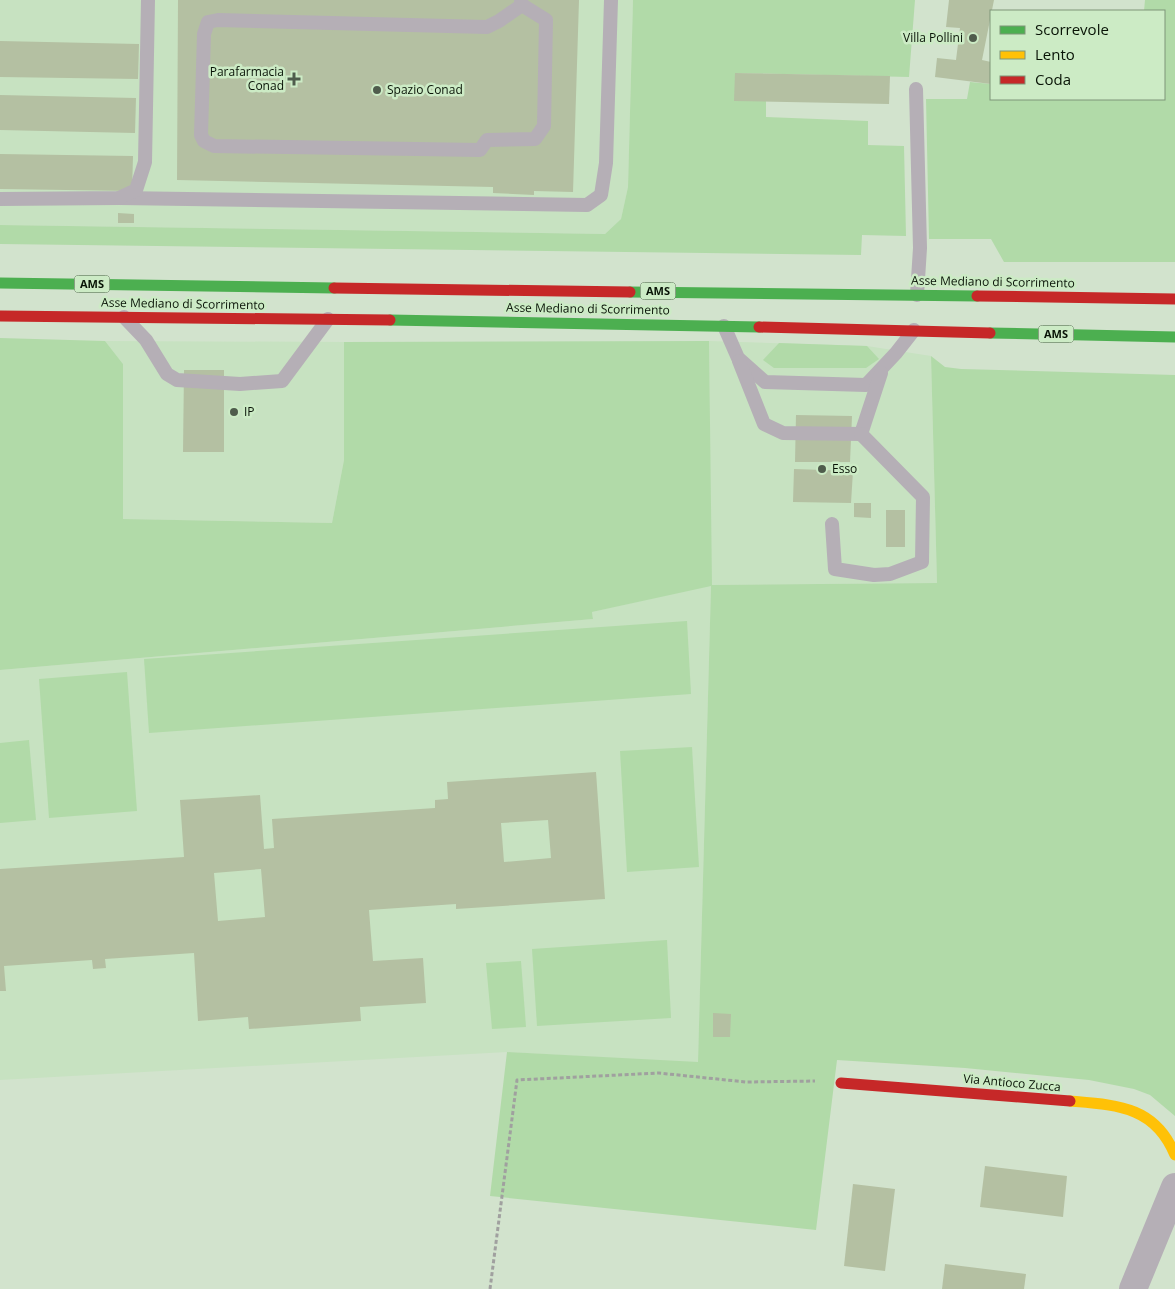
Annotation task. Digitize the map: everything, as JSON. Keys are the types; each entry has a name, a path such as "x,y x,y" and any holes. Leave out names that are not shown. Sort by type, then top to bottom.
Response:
{"main road":[{"name":"Asse Mediano di Scorrimento","path":"0,283 1175,299"},
{"path":"1132,299 1166,286"},
{"name":"Asse Mediano di Scorrimento","path":"0,316 328,319 724,326 1173,338"},
{"name":"Via Antioco Zucca","path":"841,1083 1106,1104 1130,1108 1150,1119 1169,1138 1175,1155"}],"street":[{"path":"1133,1289 1175,1187"}],"lane":[{"path":"118,198 136,190 144,162 148,0"},
{"path":"0,199 118,198 587,205 601,195 606,163 611,0"},
{"path":"522,2 546,20 544,126 535,139 487,140 480,150 214,146 204,141 202,135 204,43 208,22 235,20 487,27 500,21 522,2"},
{"path":"916,89 920,248 917,295"},
{"path":"124,317 146,340 167,374 177,380 240,384 282,381 328,319"},
{"path":"724,326 764,424 783,433 860,434 923,497 922,562 890,574 874,575 835,569 832,524"},
{"path":"738,358 764,382 866,385 914,330"},
{"path":"860,434 882,368"}],"path":[{"path":"490,1289 518,1080 659,1073 746,1082 799,1080 841,1083"}],"shaded area":[{"path":"0,0 633,0 628,187 621,219 605,234 0,225"},
{"path":"633,0 915,0 909,77 735,73 766,101 766,117 868,121 868,145 904,146 906,236 862,235 861,255 0,244 0,225 605,234 621,219 628,187"},
{"path":"1145,0 1175,0 1175,262 1004,262 991,239 929,239 926,99 967,99 970,82 990,84 990,100 1165,100 1165,10 1144,10"},
{"path":"0,338 105,341 123,364 123,519 332,523 344,460 344,342 709,341 712,585 937,583 931,356 945,367 961,369 1175,375 1175,1116 1150,1095 1134,1089 1089,1080 965,1068 837,1060 816,1230 490,1196 507,1052 698,1062 711,586 592,612 593,619 0,670"},
{"name":"IP","path":"105,341 344,342 344,460 332,523 123,519 123,364"},
{"name":"Esso","path":"709,341 867,346 931,356 937,583 711,585"},
{"path":"779,343 867,346 879,359 866,368 774,368 763,360"},
{"path":"711,585 698,1063 507,1052 0,1080 0,670 593,619 592,612"},
{"path":"687,621 691,694 149,733 144,659"},
{"path":"127,672 137,811 49,818 39,679"},
{"path":"29,740 36,820 0,823 0,743"},
{"path":"692,747 699,867 627,872 620,751"},
{"path":"667,940 671,1018 537,1026 532,949"},
{"path":"521,961 526,1027 492,1029 486,963"}],"building":[{"name":"Spazio Conad","path":"178,0 579,0 573,192 534,191 534,195 493,193 493,187 177,180"},
{"name":"Villa Pollini","path":"949,0 994,0 992,10 990,10 990,20 982,60 990,62 990,84 935,77 937,58 956,60 960,28 946,27"},
{"path":"0,41 139,44 138,79 0,77"},
{"path":"735,73 890,76 889,104 734,101"},
{"path":"0,95 136,98 135,133 0,130"},
{"path":"0,154 133,156 132,191 0,189"},
{"path":"118,213 134,214 134,223 118,223"},
{"path":"184,370 224,370 224,452 183,452"},
{"path":"796,415 852,416 850,462 795,462"},
{"path":"794,469 853,471 851,503 793,502"},
{"path":"854,503 871,503 871,518 854,517"},
{"path":"886,510 905,510 905,547 886,547"},
{"path":"596,772 605,899 456,909 456,904 369,910 373,961 423,958 426,1003 360,1007 361,1021 249,1029 248,1017 198,1021 194,953 105,959 106,968 93,969 92,960 4,966 6,991 0,991 0,869 184,857 180,800 260,795 264,849 274,848 272,819 435,808 435,800 448,799 447,782","holes":["548,820 551,858 504,862 501,823","261,869 265,917 218,921 214,873"]},
{"path":"713,1013 731,1014 730,1037 713,1037"},
{"path":"985,1166 1067,1176 1063,1217 980,1207"},
{"path":"853,1184 895,1189 885,1271 844,1266"},
{"path":"945,1264 1026,1274 1024,1289 942,1289"}],"traffic: fast":[{"path":"0,283 334,288"},
{"path":"630,292 977,296"},
{"path":"390,320 759,327"},
{"path":"990,333 1175,337"}],"traffic: slow":[{"path":"1070,1101 1119,1107 1145,1117 1157,1126 1167,1139 1175,1155"}],"traffic: jam":[{"path":"334,288 630,292"},
{"path":"977,296 1175,299"},
{"path":"0,316 390,320"},
{"path":"759,327 990,333"},
{"path":"841,1083 1070,1101"}],"place":[{"name":"Villa Pollini","path":"973,38"},
{"name":"Parafarmacia Conad","path":"294,79"},
{"name":"Spazio Conad","path":"377,90"},
{"name":"IP","path":"234,412"},
{"name":"Esso","path":"822,469"}]}
